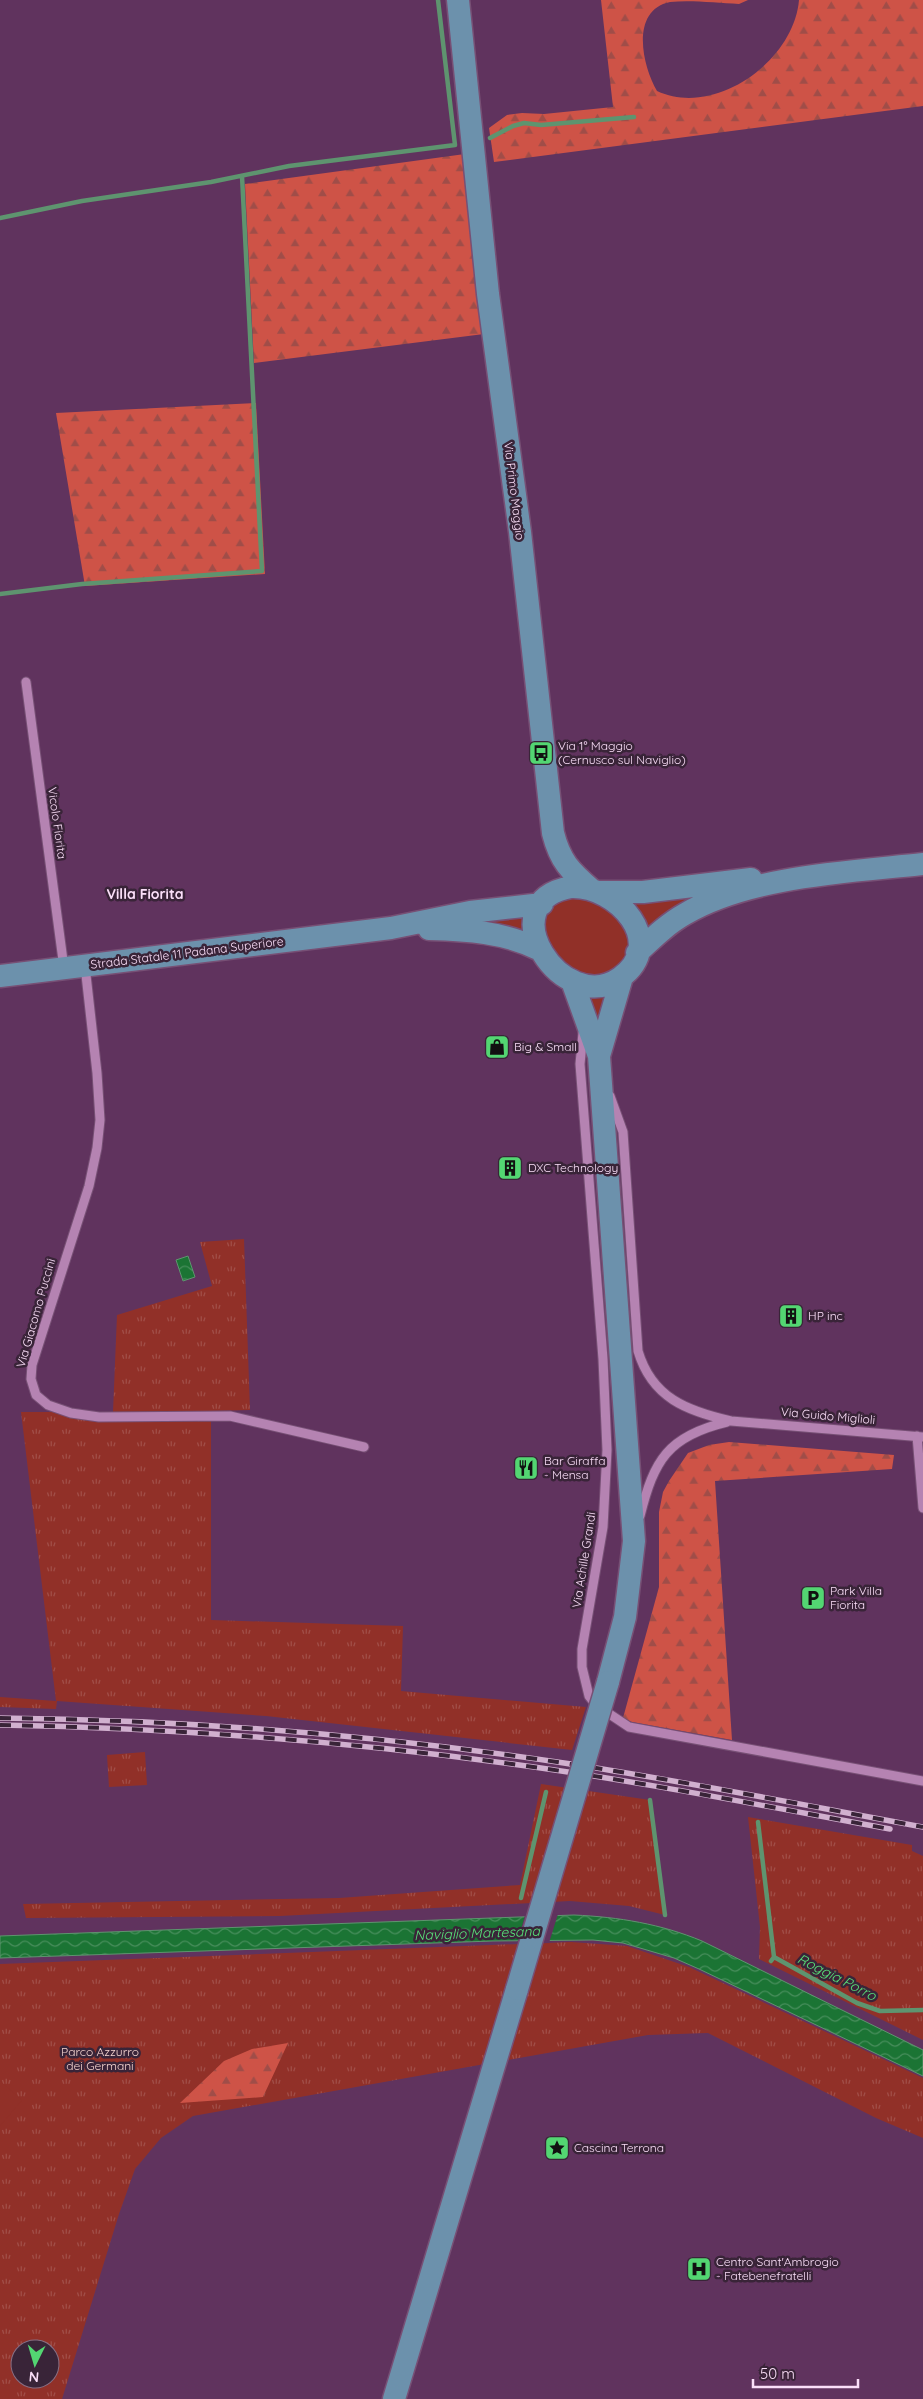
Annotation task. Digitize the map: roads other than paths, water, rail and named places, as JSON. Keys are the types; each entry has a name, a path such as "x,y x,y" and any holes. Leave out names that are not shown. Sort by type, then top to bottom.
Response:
{"main road":[{"name":"Via Primo Maggio","path":"458,0 488,294 520,532 553,832 557,849 565,865 594,891"},
{"name":"Via Primo Maggio","path":"545,901 553,832"},
{"path":"594,891 643,892 712,882 817,876 923,864"},
{"path":"637,953 676,920 710,902 747,889 817,876"},
{"path":"583,887 594,891 619,904 630,915 638,933 637,953 633,964 622,977 609,984 587,986 572,981 546,959 538,949 534,926 536,914 545,901 567,888 583,887"},
{"name":"Strada Statale 11 Padana Superiore","path":"1,973 74,967 382,929 470,912 545,901"},
{"name":"Strada Statale 11 Padana Superiore","path":"382,929 477,931 510,937 538,949"},
{"path":"599,1056 622,977"},
{"path":"394,2399 626,1617 634,1541 599,1056 572,981"}],"street":[{"name":"Vicolo Fiorita","path":"26,682 74,967"},
{"name":"Via Giacomo Puccini","path":"74,967 98,1082 100,1120 97,1148 89,1186 32,1365 31,1379 36,1395 53,1407 83,1415 230,1416 364,1447"},
{"name":"Via Achille Grandi","path":"585,1018 580,1064 603,1359 607,1450 603,1527 582,1649 584,1681 589,1696 606,1712 629,1727 923,1781"},
{"name":"Via Guido Miglioli","path":"600,1080 610,1095 623,1132 638,1351 643,1366 655,1384 668,1397 705,1415 731,1421 920,1436"},
{"path":"634,1541 649,1483 661,1459 675,1444 689,1436 731,1421"},
{"path":"920,1436 923,1508"}],"water":[{"path":"188,1256 195,1277 183,1281 176,1260"},
{"name":"Naviglio Martesana","path":"574,1915 640,1922 702,1941 923,2050 923,2076 699,1969 674,1958 623,1943 593,1940 493,1941 0,1958 0,1936"}],"waterway":[{"path":"0,218 82,201 211,182 289,166 455,145 438,0"},
{"path":"490,138 513,126 524,123 541,125 634,117"},
{"path":"0,594 82,584 262,571 242,176"},
{"path":"521,1898 546,1792"},
{"path":"650,1800 665,1915"},
{"path":"758,1822 774,1957 771,1961"},
{"name":"Roggia Porro","path":"774,1957 857,2003 880,2011 923,2010"}],"railway":[{"path":"0,1718 71,1719 212,1726 423,1744 609,1770 923,1827"},
{"path":"0,1725 128,1729 257,1737 448,1756 607,1778 890,1829"}],"place":[{"name":"Via 1° Maggio (Cernusco sul Naviglio)","path":"541,753"},
{"name":"Big & Small","path":"497,1047"},
{"name":"DXC Technology","path":"510,1168"},
{"name":"HP inc","path":"791,1316"},
{"name":"Bar Giraffa - Mensa","path":"526,1468"},
{"name":"Park Villa Fiorita","path":"813,1598"},
{"name":"Cascina Terrona","path":"557,2148"},
{"name":"Centro Sant'Ambrogio - Fatebenefratelli","path":"699,2269"}],"district":[{"name":"Villa Fiorita","path":"145,894"}],"park label":[{"name":"Parco Azzurro dei Germani","path":"100,2059"}]}
